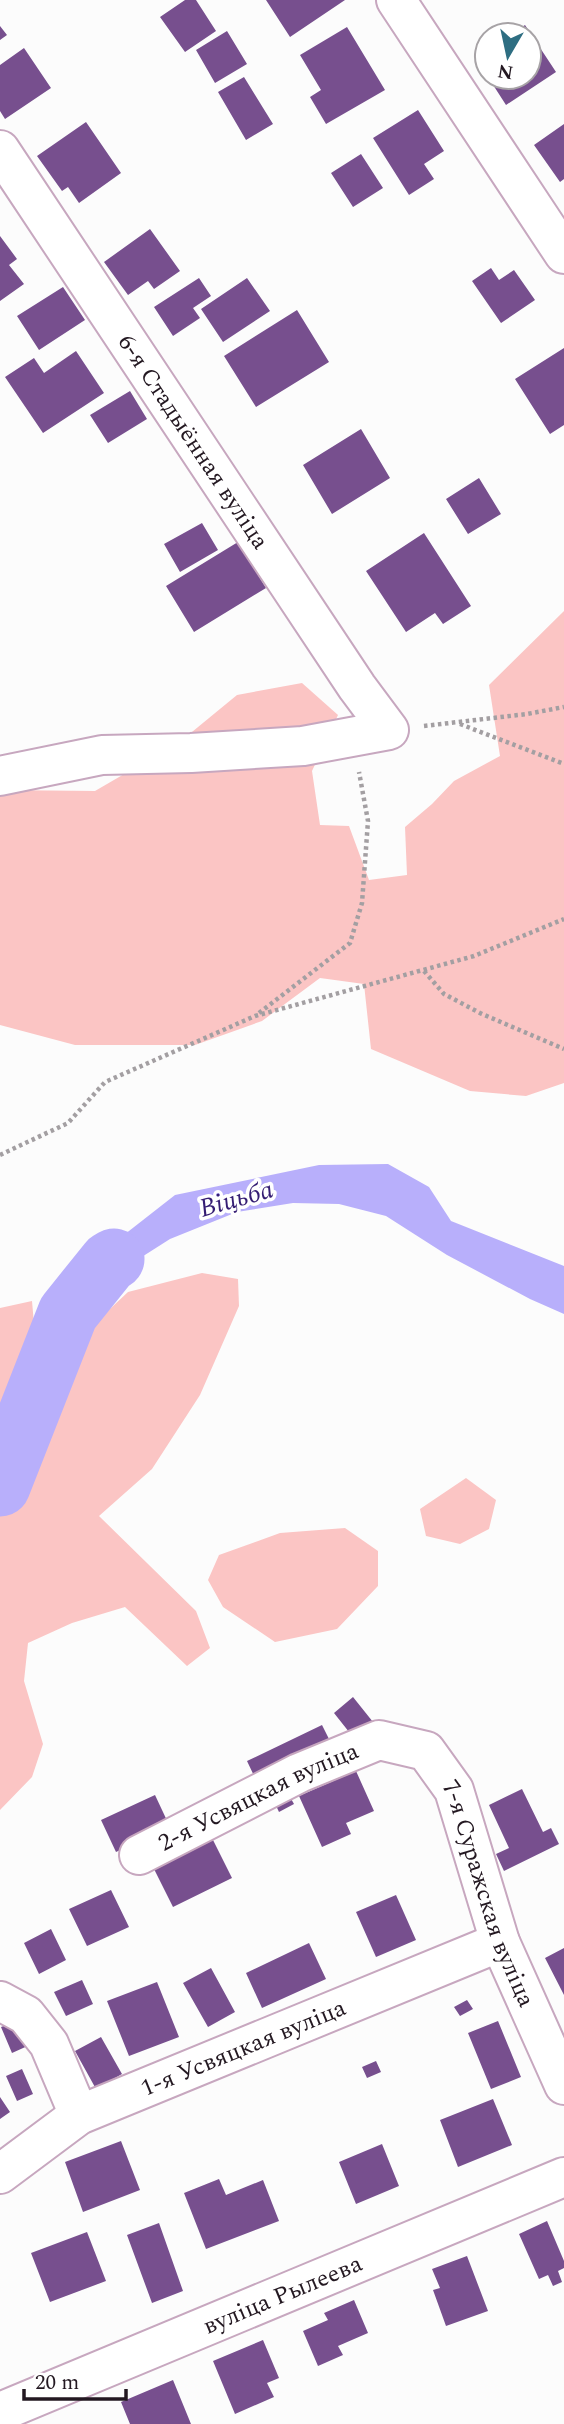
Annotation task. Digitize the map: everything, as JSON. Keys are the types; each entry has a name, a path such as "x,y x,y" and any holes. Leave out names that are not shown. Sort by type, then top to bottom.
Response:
{"street":[{"path":"396,0 564,254"},
{"name":"6-я Стадыённая вуліца","path":"0,150 349,676 389,730"},
{"path":"0,776 102,755 303,746 389,730"},
{"name":"2-я Усвяцкая вуліца","path":"139,1855 299,1773 379,1740"},
{"name":"7-я Суражская вуліца","path":"379,1740 426,1751 454,1790 500,1941 564,2085"},
{"name":"1-я Усвяцкая вуліца","path":"0,2174 79,2115 500,1941"},
{"path":"0,2001 26,2015 49,2044 79,2115"},
{"name":"вуліца Рылеева","path":"0,2412 564,2177"}],"path":[{"path":"389,730 527,714 564,706"},
{"path":"457,723 564,764"},
{"path":"255,1016 350,943 362,903 368,821 352,737"},
{"path":"0,1155 68,1123 105,1082 255,1016 474,956 564,919"},
{"path":"424,971 444,994 482,1014 564,1049"}],"shaded area":[{"path":"564,611 564,1083 526,1096 470,1091 371,1049 364,984 320,978 262,1021 195,1045 75,1045 0,1025 0,790 95,791 181,741 237,695 302,683 338,715 312,771 320,825 349,826 369,880 407,875 405,827 454,781 500,756 489,685"},
{"path":"202,1273 238,1279 239,1306 200,1395 152,1469 99,1516 196,1611 210,1648 187,1666 125,1607 72,1623 28,1643 24,1681 43,1744 32,1777 0,1810 0,1308 32,1301 34,1324 46,1341 80,1337 128,1292"},
{"path":"466,1478 496,1500 489,1529 460,1544 426,1536 420,1509"},
{"path":"345,1528 378,1551 378,1586 337,1629 275,1642 223,1607 208,1580 219,1555 280,1533"}],"water":[{"path":"388,1164 429,1187 451,1221 564,1266 564,1314 447,1255 386,1216 339,1204 293,1203 237,1212 170,1239 126,1267 102,1300 71,1326 46,1320 97,1256 175,1195 319,1165"}],"building":[{"path":"185,0 196,0 216,31 185,52 160,17"},
{"path":"266,0 345,0 290,37"},
{"path":"0,26 7,35 0,40"},
{"path":"347,27 385,90 326,124 310,97 321,90 300,55"},
{"path":"227,31 247,64 215,83 196,50"},
{"path":"24,48 51,88 5,119 0,111 0,65"},
{"path":"543,52 556,72 543,81"},
{"path":"244,77 273,124 246,140 218,92"},
{"path":"497,91 527,91 506,105"},
{"path":"418,110 444,151 424,164 434,179 409,195 373,138"},
{"path":"86,122 121,173 79,203 68,187 62,191 37,156"},
{"path":"564,124 564,179 560,182 534,145"},
{"path":"361,154 383,188 353,207 331,173"},
{"path":"150,229 180,271 154,289 148,281 128,295 104,262"},
{"path":"0,236 17,259 9,265 24,284 0,301"},
{"path":"491,268 499,280 514,270 535,300 501,323 472,281"},
{"path":"199,278 211,296 193,308 200,318 173,336 154,307"},
{"path":"247,278 270,311 223,342 201,309"},
{"path":"63,287 85,320 39,350 17,316"},
{"path":"297,310 329,362 256,407 224,356"},
{"path":"564,348 564,425 550,434 515,379"},
{"path":"76,351 104,393 43,433 5,377 34,358 44,373"},
{"path":"130,391 147,419 108,443 90,415"},
{"path":"361,429 390,478 332,514 303,465"},
{"path":"479,478 501,514 468,534 446,499"},
{"path":"202,523 218,550 180,572 164,544"},
{"path":"424,533 471,606 443,624 435,613 406,632 366,571"},
{"path":"238,542 266,588 194,632 166,586"},
{"path":"353,1697 373,1722 353,1737 334,1713"},
{"path":"322,1725 333,1747 257,1782 247,1761"},
{"path":"356,1771 374,1811 346,1823 351,1834 322,1847 299,1796"},
{"path":"285,1788 294,1804 279,1812 271,1795"},
{"path":"522,1789 543,1832 551,1828 559,1844 504,1871 496,1854 509,1848 489,1805"},
{"path":"155,1795 170,1827 116,1852 101,1820"},
{"path":"213,1840 232,1878 173,1907 154,1869"},
{"path":"111,1890 129,1927 87,1946 69,1909"},
{"path":"396,1895 416,1940 376,1957 356,1912"},
{"path":"51,1929 66,1960 39,1974 24,1943"},
{"path":"309,1943 326,1979 262,2008 246,1973"},
{"path":"564,1948 564,1995 545,1958"},
{"path":"211,1968 235,2012 208,2027 183,1983"},
{"path":"82,1980 93,2004 66,2016 54,1992"},
{"path":"157,1982 179,2037 129,2056 107,2001"},
{"path":"467,2000 473,2009 460,2016 454,2007"},
{"path":"22,2019 32,2044 12,2053 1,2027"},
{"path":"498,2021 521,2077 491,2089 468,2033"},
{"path":"101,2037 122,2074 96,2089 75,2051"},
{"path":"376,2061 381,2072 367,2078 362,2067"},
{"path":"22,2069 33,2094 17,2101 6,2076"},
{"path":"0,2097 10,2112 0,2119"},
{"path":"493,2099 512,2145 458,2167 440,2120"},
{"path":"121,2141 140,2190 83,2212 65,2162"},
{"path":"382,2144 399,2186 356,2204 339,2162"},
{"path":"219,2179 226,2195 263,2180 279,2221 206,2249 184,2193"},
{"path":"547,2221 564,2261 564,2268 558,2271 562,2282 553,2286 548,2275 539,2279 519,2234"},
{"path":"159,2223 183,2291 152,2303 127,2235"},
{"path":"87,2232 106,2281 50,2302 31,2253"},
{"path":"467,2256 488,2311 446,2326 433,2290 440,2288 432,2269"},
{"path":"354,2300 368,2333 338,2346 343,2355 318,2366 303,2331 328,2320 324,2313"},
{"path":"263,2340 279,2378 267,2383 274,2397 235,2414 213,2361"},
{"path":"173,2380 191,2424 130,2424 121,2402"}],"waterway":[{"name":"Віцьба","path":"0,1486 68,1313 114,1259"}]}
